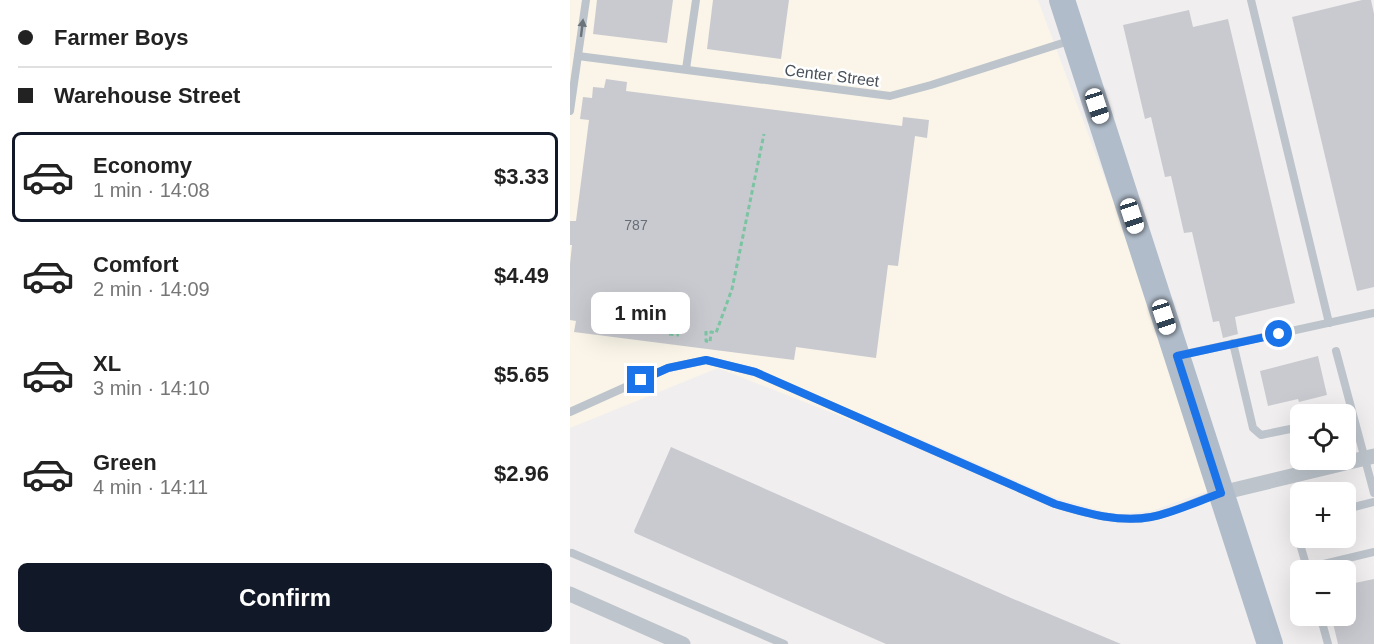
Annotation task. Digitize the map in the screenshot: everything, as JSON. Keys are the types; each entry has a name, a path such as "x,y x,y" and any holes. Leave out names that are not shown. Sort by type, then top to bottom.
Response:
{"main road":[{"path":"1062,0 1270,644"}],"street":[{"path":"1221,493 1370,457"},
{"path":"570,594 683,644"}],"lane":[{"path":"570,111 585,0"},
{"path":"686,69 696,0"},
{"path":"1251,0 1329,323"},
{"name":"Center Street","path":"578,56 890,96 1075,39"},
{"path":"1177,356 1374,313"},
{"path":"1233,343 1253,428 1262,435 1290,429"},
{"path":"1336,351 1347,404"},
{"path":"570,411 668,368 706,360 755,372 1055,504 1079,512 1123,519 1152,517 1221,493"},
{"path":"1356,429 1370,457 1374,493"},
{"path":"1356,506 1374,502"},
{"path":"1342,560 1374,552"},
{"path":"572,553 784,644"},
{"path":"1323,626 1328,644"}],"path":[{"path":"706,331 706,341 710,342 711,332 716,333 732,289 764,134"},
{"path":"669,333 678,334"}],"shaded area":[{"path":"570,0 1038,0 1172,358 1210,490 1152,511 1121,514 1106,512 1056,498 918,438 855,422 718,368 570,428"}],"building":[{"path":"597,0 673,0 667,43 593,34"},
{"path":"713,0 789,0 781,59 707,49"},
{"path":"1362,0 1371,0 1374,14 1374,287 1357,291 1292,17"},
{"path":"1189,10 1193,27 1228,19 1295,303 1235,317 1238,334 1223,338 1219,321 1213,322 1192,232 1184,233 1171,176 1165,177 1151,117 1145,119 1123,25"},
{"path":"606,79 627,82 626,91 902,126 903,117 929,120 927,138 915,136 898,266 888,265 876,358 796,347 794,360 574,332 576,321 570,320 572,245 570,245 570,221 576,221 589,120 580,119 583,97 592,98 593,87 604,88"},
{"path":"1318,356 1327,395 1268,406 1260,371"},
{"path":"671,447 1011,598 1121,644 886,644 635,533"},
{"path":"1374,579 1374,644 1338,644 1334,626 1356,626 1356,583"}],"route":[{"path":"641,380 668,368 706,360 755,372 1055,504 1079,512 1106,517 1123,519 1152,517 1221,493 1177,356 1279,334"}]}
